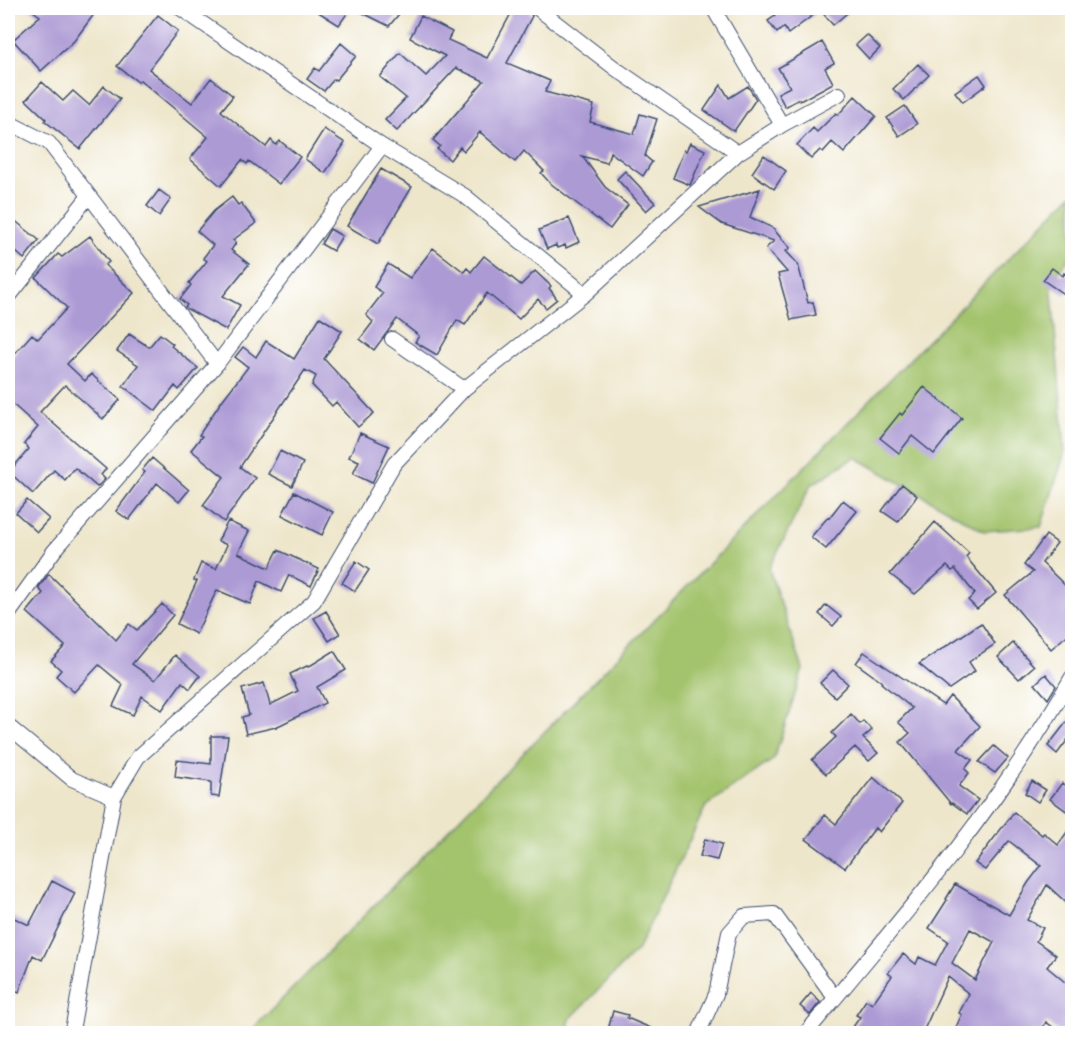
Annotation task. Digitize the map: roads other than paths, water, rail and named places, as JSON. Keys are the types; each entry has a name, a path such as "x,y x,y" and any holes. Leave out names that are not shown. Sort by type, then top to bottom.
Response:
{"street":[{"path":"180,8 382,146 465,196 585,294"},
{"path":"537,8 615,69 738,153"},
{"path":"713,8 782,125"},
{"path":"70,1034 114,797 138,758 314,601 394,464 464,389 585,294 738,153 838,94"},
{"path":"8,122 49,143 217,364"},
{"path":"8,615 54,551 217,364 382,146"},
{"path":"8,298 88,197"},
{"path":"392,339 464,389"},
{"path":"805,1034 918,898 1016,769 1072,677"},
{"path":"8,726 72,779 114,797"},
{"path":"698,1034 716,994 729,933 744,916 774,914 835,998"}]}
